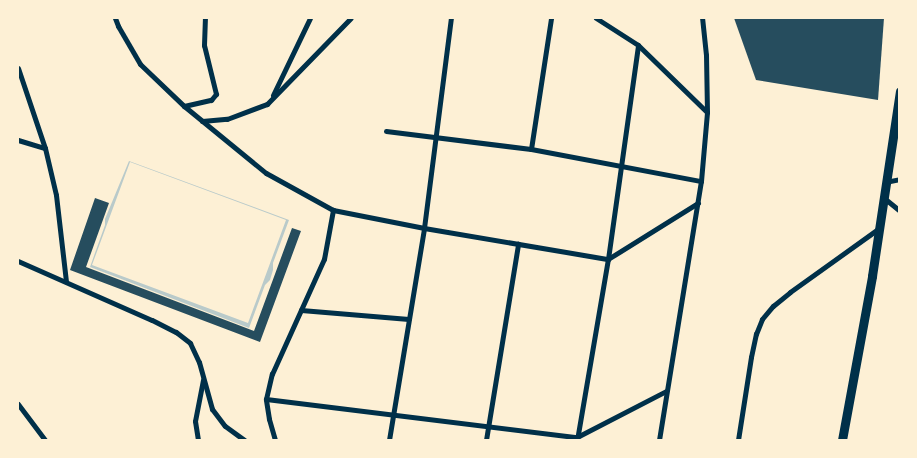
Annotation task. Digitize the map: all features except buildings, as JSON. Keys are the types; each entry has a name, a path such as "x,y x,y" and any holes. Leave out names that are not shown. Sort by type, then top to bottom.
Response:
{"main road":[{"path":"842,440 879,229 900,91"}],"street":[{"path":"115,18 140,64 201,121 266,173 333,210 424,228 608,259 698,203"},
{"path":"184,106 211,100 216,94 204,45 205,18"},
{"path":"267,104 278,86 310,18"},
{"path":"201,121 227,119 267,104 351,18"},
{"path":"389,440 424,228 434,138 451,18"},
{"path":"530,149 551,18"},
{"path":"596,18 638,45 707,112"},
{"path":"659,440 701,181 707,112 706,55 702,18"},
{"path":"577,439 623,167 638,45"},
{"path":"18,68 45,148 60,221 66,282"},
{"path":"386,131 530,149 701,181"},
{"path":"18,140 45,148"},
{"path":"885,182 900,179"},
{"path":"884,197 900,211"},
{"path":"275,440 269,420 266,399 272,374 324,259 333,210"},
{"path":"738,440 751,357 756,334 762,319 773,306 790,292 879,229"},
{"path":"486,440 518,244"},
{"path":"18,261 152,320 176,332 190,343 199,362 212,409 225,426 244,440"},
{"path":"301,310 409,319"},
{"path":"198,440 195,421 203,380"},
{"path":"266,399 577,439 666,391"},
{"path":"18,404 45,440"}],"shaded area":[{"path":"129,161 289,220 273,263 270,280 265,285 249,328 90,267 105,225 105,219","holes":["130,162 286,220 248,323 92,265"]}]}
